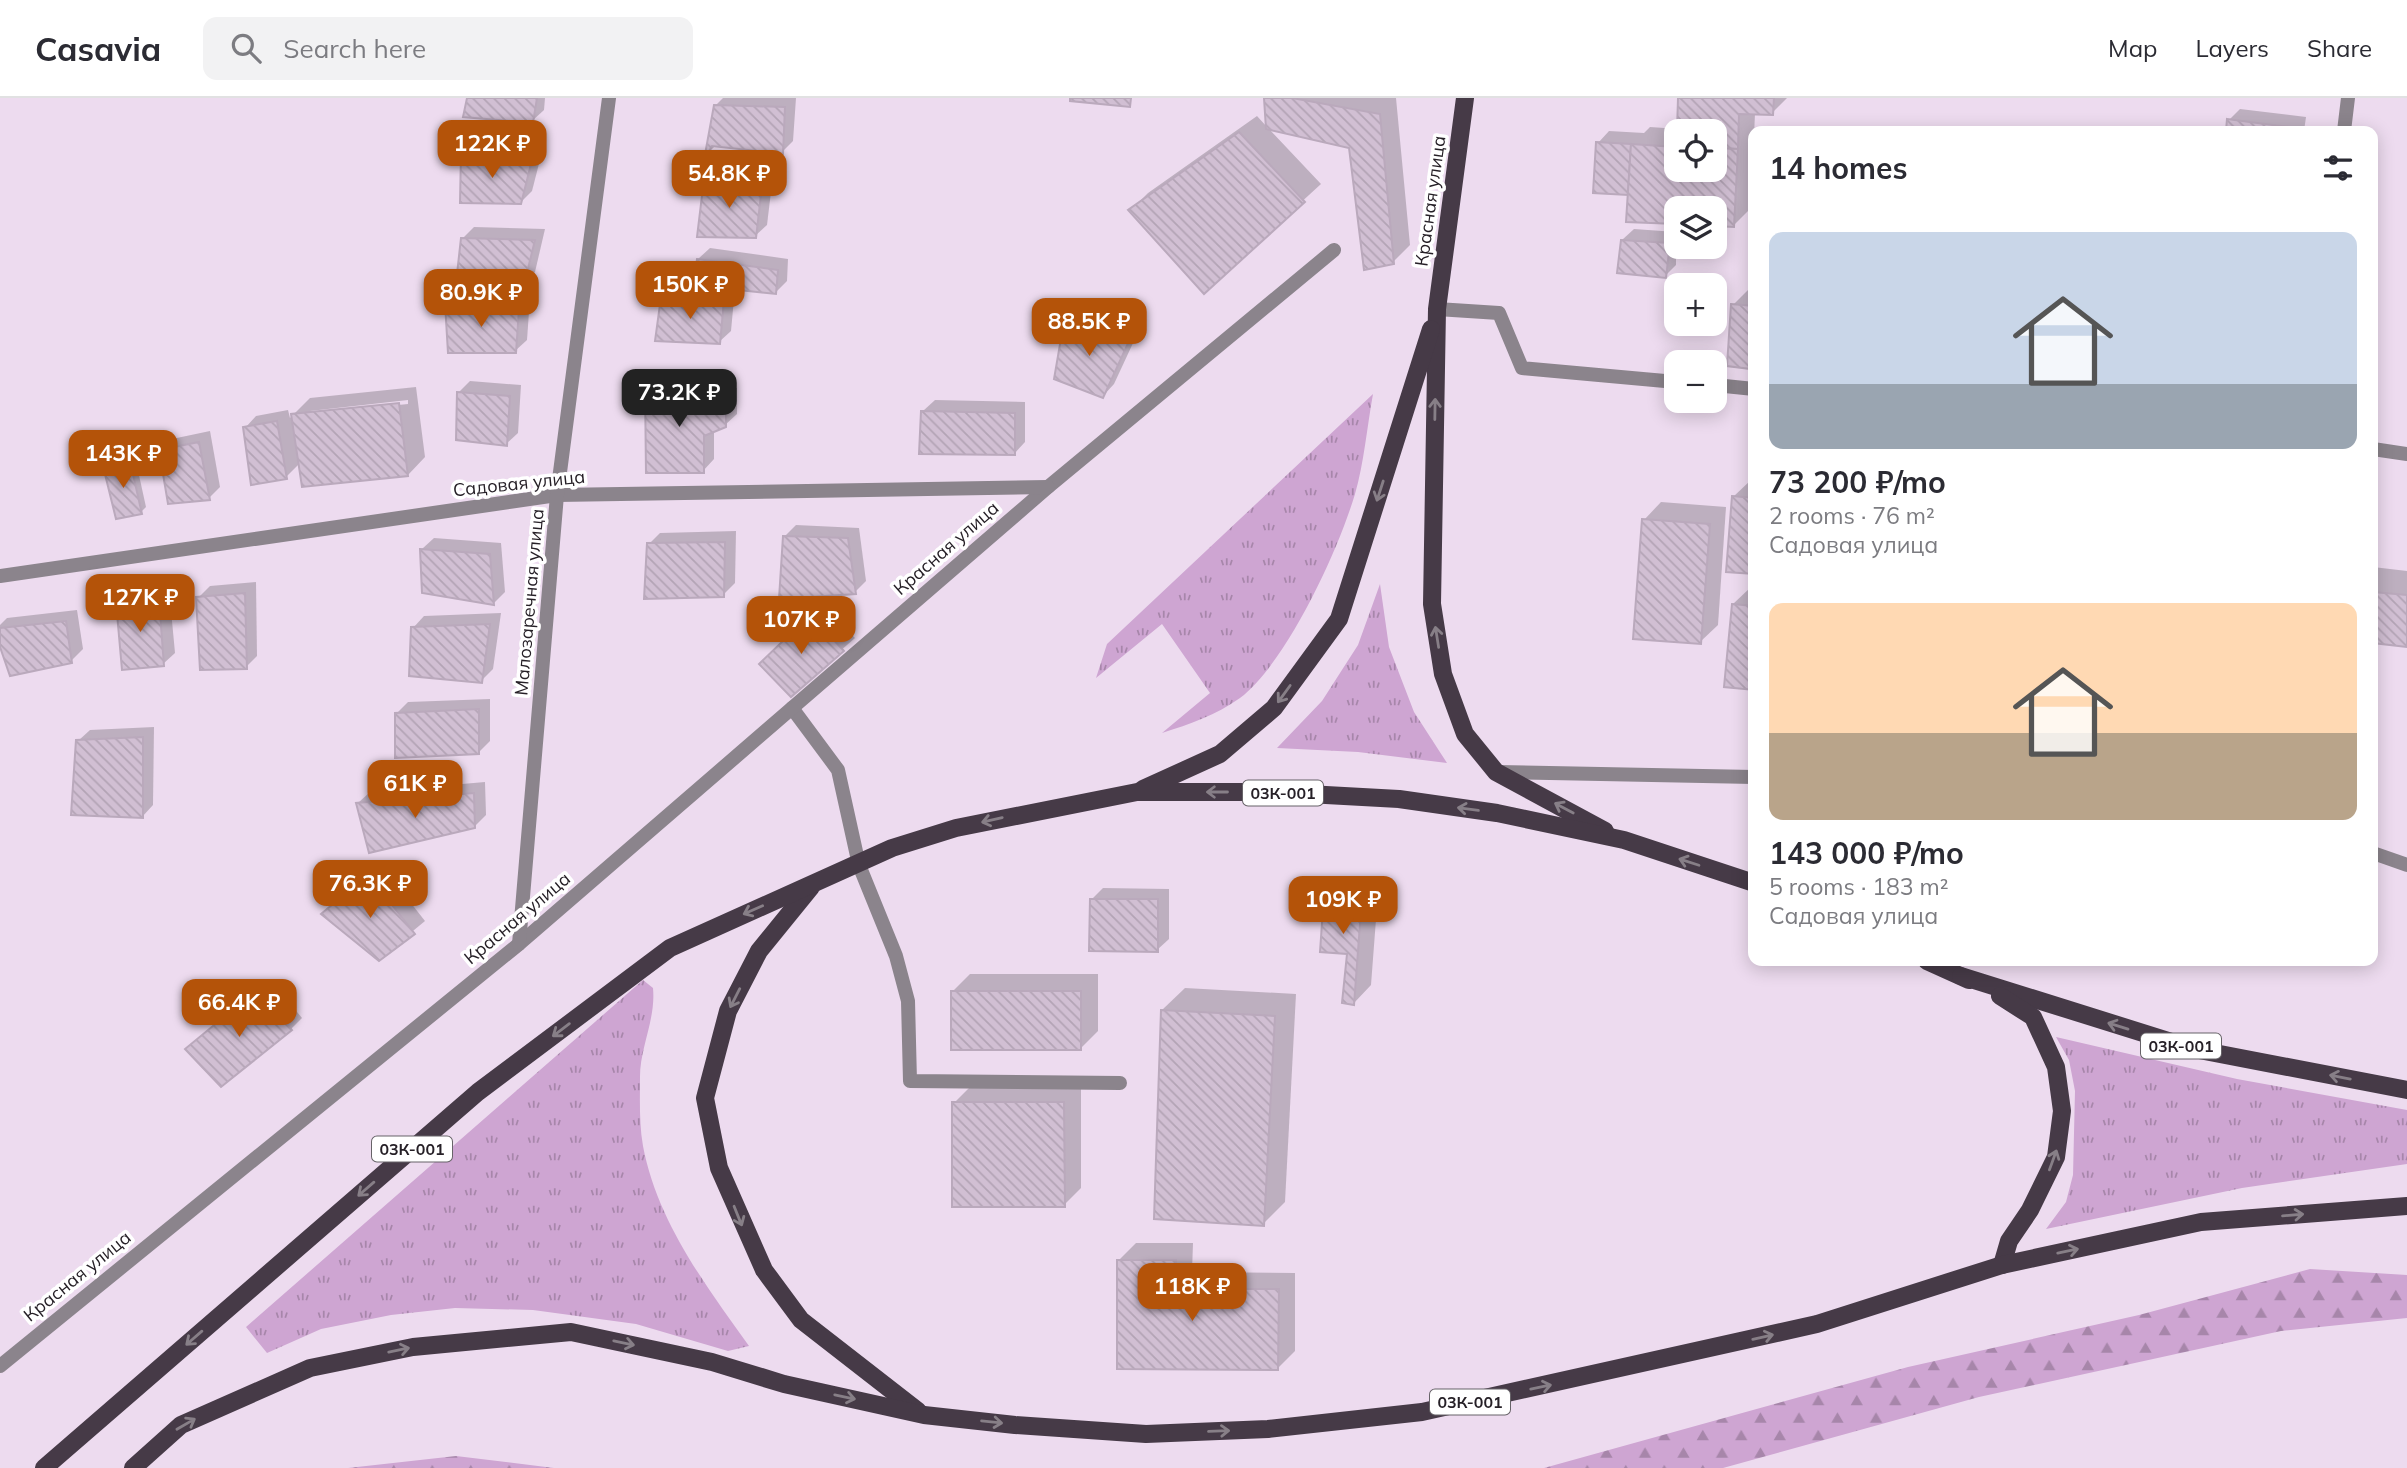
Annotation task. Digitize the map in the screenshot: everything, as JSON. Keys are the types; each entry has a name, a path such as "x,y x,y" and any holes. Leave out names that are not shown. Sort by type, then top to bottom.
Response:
{"main road":[{"name":"Красная улица","path":"1437,309 1465,98"},
{"path":"1437,309 1432,604 1443,674 1465,734 1496,772 1624,841"},
{"path":"1137,792 1220,754 1274,708 1339,620 1437,309"},
{"name":"03К-001","path":"44,1468 478,1092 670,948 892,848 956,828 1137,792 1271,792 1399,799 1497,813 1624,841 1748,881"},
{"path":"815,882 759,951 728,1011 705,1098 719,1168 764,1270 801,1320 924,1415"},
{"name":"03К-001","path":"1938,966 1961,976 2194,1049 2407,1090"},
{"path":"1961,976 1996,993 2033,1017 2056,1067 2062,1111 2056,1157 2031,1210 2009,1241 2002,1265"},
{"name":"03К-001","path":"133,1468 181,1425 310,1368 413,1347 571,1332 712,1362 783,1384 924,1415 1146,1434 1268,1429 1422,1412 1817,1324 2002,1265 2201,1222 2407,1206"}],"street":[{"name":"Малозаречная улица","path":"519,944 557,495 609,98"},
{"path":"2345,126 2348,98"},
{"name":"Красная улица","path":"0,1366 519,944 1048,487 1334,250"},
{"path":"1437,309 1499,313 1522,368 1664,381"},
{"path":"1727,386 1748,388"},
{"path":"2378,450 2407,454"},
{"name":"Садовая улица","path":"0,576 557,495 1048,487"},
{"path":"792,708 838,770 859,865 897,956 908,1001 910,1080 1120,1083"},
{"path":"1496,772 1748,777"},
{"path":"2378,855 2407,865"}],"green space":[{"path":"1373,394 1361,470 1347,518 1324,574 1293,633 1258,681 1240,698 1212,714 1162,733 1210,693 1162,624 1096,678 1107,644"},
{"path":"1380,584 1389,647 1414,712 1447,763 1358,752 1277,748 1322,701 1358,645"},
{"path":"643,980 653,988 652,1011 640,1077 641,1129 650,1174 659,1200 685,1252 749,1346 728,1351 636,1324 533,1310 455,1308 391,1315 321,1329 267,1353 246,1327"},
{"path":"2056,1037 2237,1079 2407,1110 2407,1164 2242,1188 2046,1229 2066,1202 2073,1175 2075,1091 2069,1060"},
{"path":"2310,1269 2407,1275 2407,1318 2281,1331 1979,1397 1723,1468 1544,1468 1908,1367 2139,1315"},
{"path":"456,1456 554,1468 348,1468"}],"building":[{"path":"467,98 537,98 533,123 463,117"},
{"path":"1070,98 1131,98 1130,107 1070,101"},
{"path":"1264,98 1292,98 1380,114 1394,264 1364,270 1349,148 1266,129"},
{"path":"1678,98 1774,98 1773,115 1739,114 1738,149 1727,149 1727,119 1677,119"},
{"path":"714,105 785,107 783,154 712,146 704,160"},
{"path":"2227,119 2280,126 2226,126"},
{"path":"1239,132 1305,202 1204,294 1128,210"},
{"path":"1596,142 1631,144 1628,195 1593,193"},
{"path":"1631,144 1664,146 1664,182 1727,182 1727,149 1738,149 1734,227 1727,227 1727,196 1664,196 1664,224 1626,222"},
{"path":"461,152 531,164 521,204 460,203"},
{"path":"704,179 762,186 756,238 697,237"},
{"path":"461,238 535,240 524,285 456,283"},
{"path":"1621,240 1664,243 1664,259 1668,259 1664,278 1617,273"},
{"path":"697,259 778,270 776,294 693,285"},
{"path":"661,297 724,300 720,344 655,341"},
{"path":"445,303 519,309 516,353 448,353"},
{"path":"1731,304 1748,305 1748,369 1727,366"},
{"path":"1064,321 1130,339 1103,398 1054,379"},
{"path":"645,387 695,387 695,399 726,399 726,427 704,436 704,473 646,473"},
{"path":"457,392 510,396 507,446 456,440"},
{"path":"399,403 408,476 302,487 291,414"},
{"path":"921,411 1015,413 1015,455 919,454"},
{"path":"277,421 287,479 251,485 243,427"},
{"path":"199,442 210,500 168,504 159,450"},
{"path":"130,461 142,514 116,519 103,466"},
{"path":"1732,496 1748,497 1748,574 1726,572"},
{"path":"1642,519 1710,524 1701,644 1633,639"},
{"path":"783,536 848,538 856,594 779,599"},
{"path":"725,542 724,597 644,599 647,543"},
{"path":"420,549 490,554 494,605 422,593"},
{"path":"2378,592 2407,595 2407,647 2378,644"},
{"path":"245,593 247,669 200,670 196,597"},
{"path":"159,599 164,666 122,670 116,602"},
{"path":"1732,604 1748,605 1748,689 1724,687"},
{"path":"810,615 844,651 791,697 759,664"},
{"path":"66,621 72,663 10,676 0,647 0,628"},
{"path":"490,624 482,683 409,676 411,627"},
{"path":"479,709 479,754 395,758 395,713"},
{"path":"143,737 143,818 71,815 76,740"},
{"path":"474,793 475,828 369,853 356,803"},
{"path":"368,875 415,934 379,961 321,914"},
{"path":"1324,894 1362,897 1354,1005 1342,1003 1347,954 1320,952"},
{"path":"1090,899 1158,899 1158,952 1089,951"},
{"path":"258,989 292,1030 221,1087 185,1049"},
{"path":"951,991 1081,991 1081,1050 951,1050"},
{"path":"1161,1010 1275,1016 1264,1226 1154,1219"},
{"path":"952,1102 1064,1102 1065,1207 952,1207"},
{"path":"1117,1260 1176,1260 1176,1289 1279,1289 1278,1370 1117,1369"}]}
